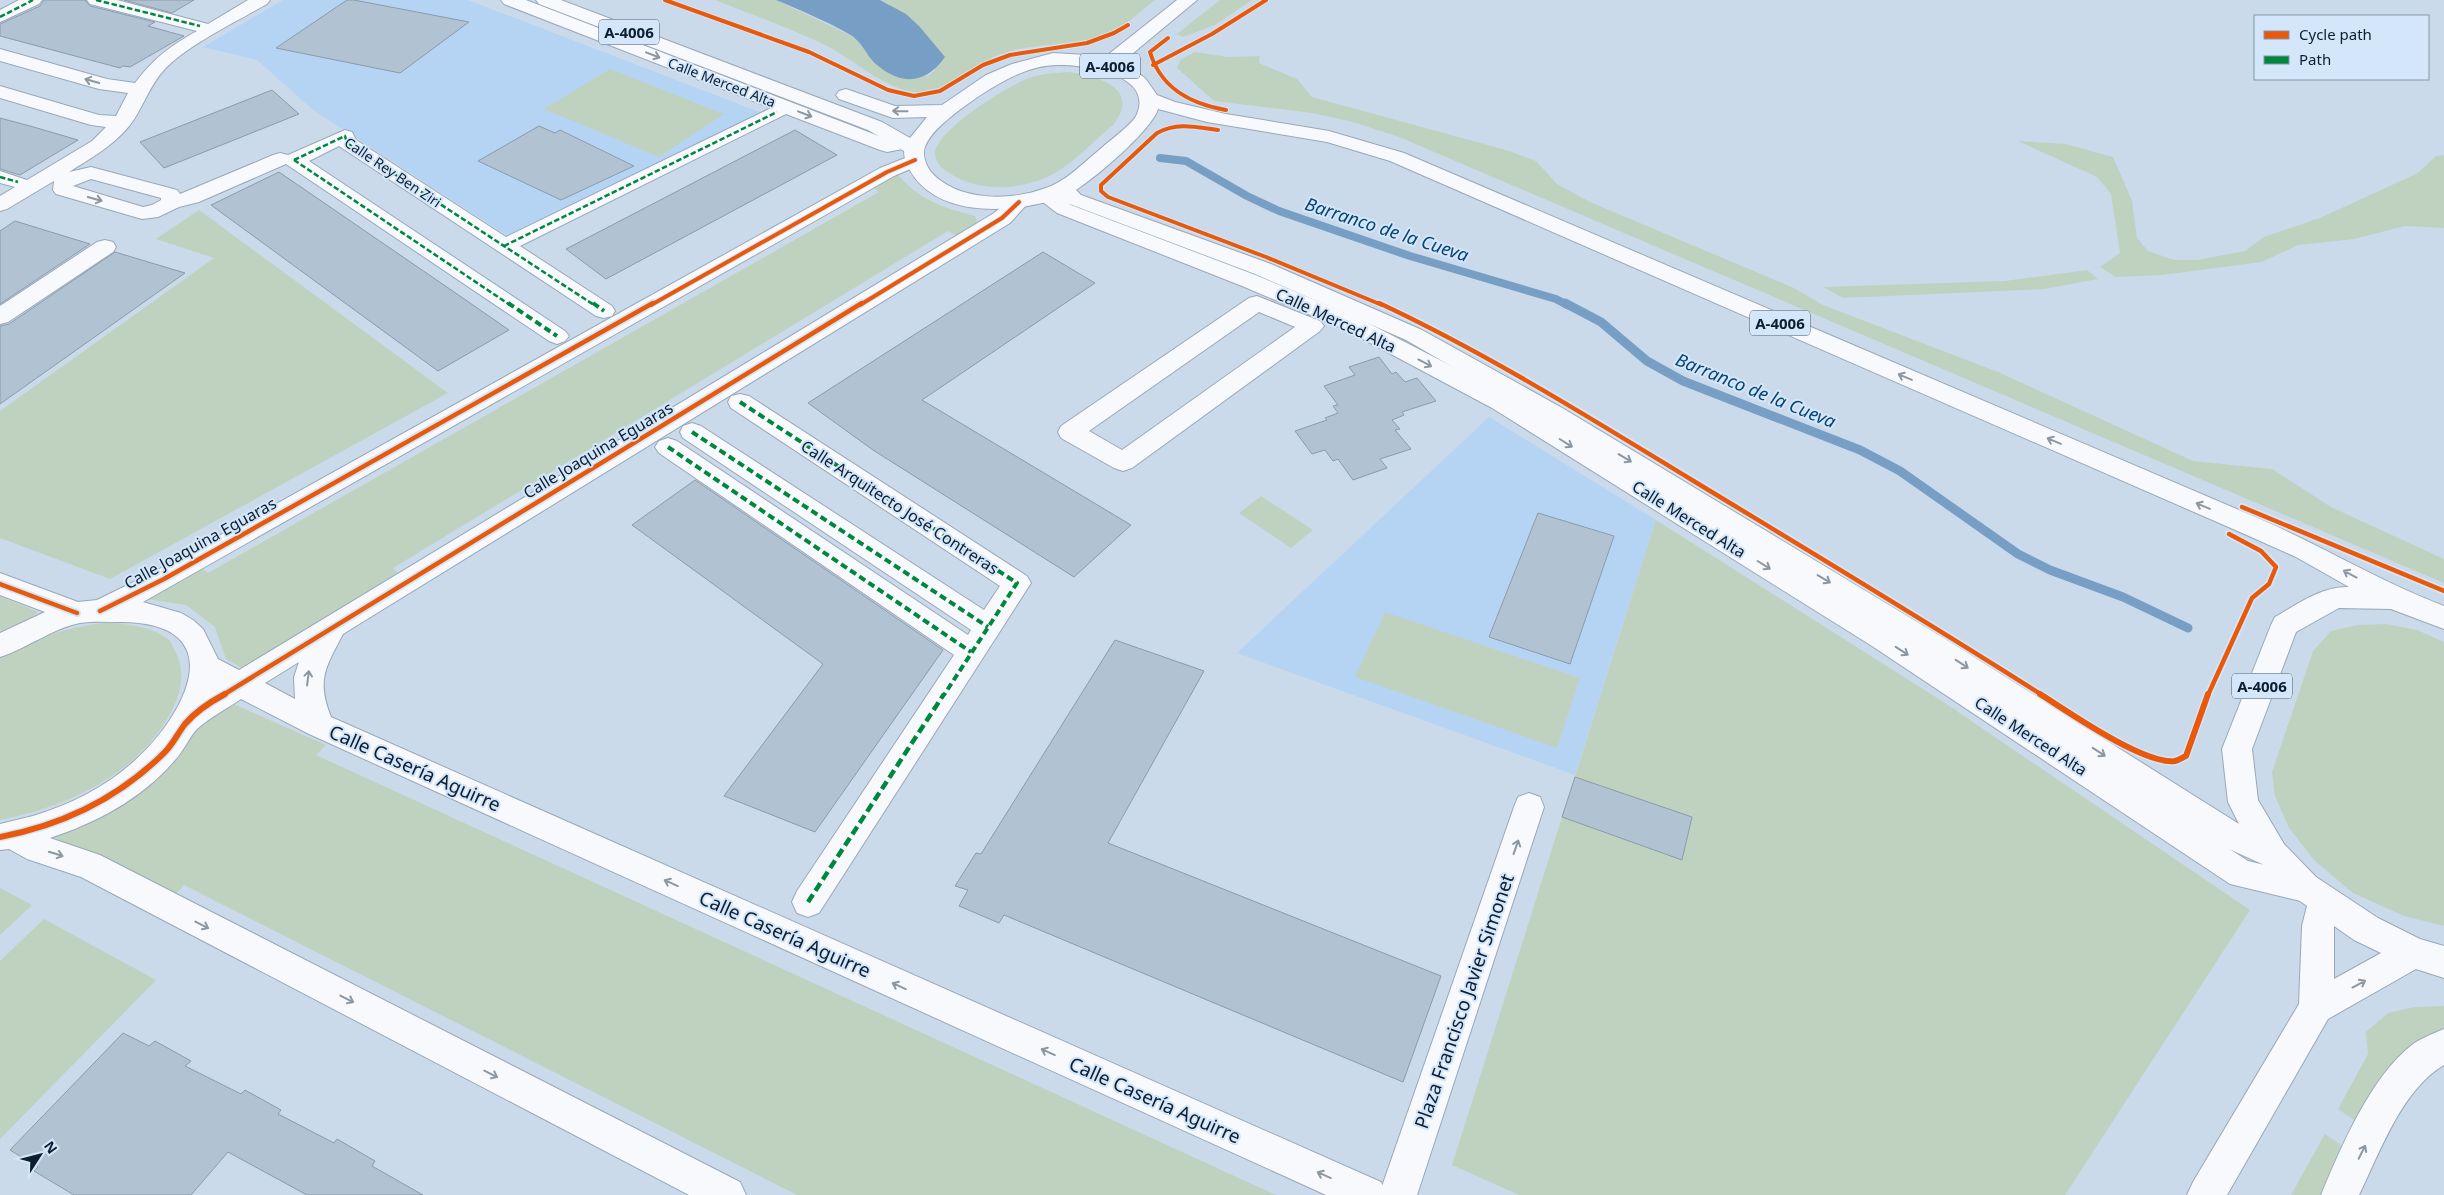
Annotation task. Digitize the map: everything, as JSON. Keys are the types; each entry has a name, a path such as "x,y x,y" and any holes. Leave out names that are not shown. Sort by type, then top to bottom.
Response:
{"main road":[{"path":"0,18 33,0"},
{"path":"96,0 200,26"},
{"path":"0,205 61,176 99,145 122,122 140,89 158,65 177,50 262,0"},
{"name":"Calle Merced Alta","path":"510,0 887,146 912,151"},
{"name":"Calle Merced Alta","path":"545,0 875,126 912,151"},
{"name":"Calle Merced Alta","path":"590,0 796,77"},
{"path":"1107,64 1188,0"},
{"path":"0,54 106,85 140,89"},
{"name":"A-4006","path":"1053,59 1079,59 1107,64 1128,74 1142,86 1149,100 1146,116 1134,130 1054,192 1018,202 982,202 954,196 935,186 921,173 912,151 928,127 949,111 996,77 1027,64 1053,59"},
{"path":"832,90 893,112 949,111"},
{"path":"0,92 98,121 122,122"},
{"name":"A-4006","path":"1149,100 1197,115 1307,132 1349,142 1397,157 2266,532 2305,550 2393,598 2444,618"},
{"path":"504,246 777,112"},
{"name":"Calle Rey Ben Ziri","path":"557,336 294,160 345,136 347,143 604,310"},
{"name":"Calle Joaquina Eguaras","path":"88,612 182,569 887,172 912,151"},
{"path":"61,176 62,190 142,213 158,212 172,202 192,198 280,159"},
{"name":"Calle Merced Alta","path":"1054,192 1263,268 1414,335 1555,415 1936,648 2218,829 2273,854"},
{"name":"Calle Merced Alta","path":"1054,192 1064,209 1250,281 1354,325 1500,402 1882,638 2241,874 2315,894"},
{"name":"Calle Joaquina Eguaras","path":"190,719 240,684 1002,218 1018,202"},
{"path":"0,317 105,247"},
{"path":"1257,303 1312,326 1123,462 1070,432 1257,303"},
{"name":"Calle Arquitecto José Contreras","path":"740,402 1017,583 808,902"},
{"path":"692,432 988,626"},
{"path":"668,447 971,652"},
{"path":"0,584 88,612"},
{"name":"A-4006","path":"2393,598 2335,598 2285,625 2237,749 2243,802 2273,854 2315,894 2366,929 2429,958"},
{"path":"0,646 23,634 88,612 140,610 164,615 188,629 201,648 205,666 204,684 190,719 167,749 139,775 116,792 83,811 46,826 6,836"},
{"path":"319,725 309,699 307,684 310,666 332,628"},
{"name":"Calle Casería Aguirre","path":"205,666 319,725 1368,1195"},
{"name":"Plaza Francisco Javier Simonet","path":"1398,1195 1529,807"},
{"path":"6,836 38,849 89,865 727,1195"},
{"path":"2206,1195 2316,1007 2318,926 2315,894"},
{"path":"2316,1007 2429,958"},
{"path":"2340,1195 2395,1088 2413,1066 2444,1046"}],"shaded area":[{"path":"283,0 468,0 762,113 509,237 313,110 257,60 203,47"},
{"path":"776,0 880,0 906,14 919,26 945,57 930,73 922,77 904,79 886,72 877,65 858,41 849,34"},
{"path":"1489,417 1656,520 1575,775 1237,653"}],"green space":[{"path":"715,0 776,0 850,35 865,47 876,64 928,76 935,70 889,4 880,0 1155,0 1127,23 1109,34 1082,41 1026,48 998,55 947,86 925,93 913,92 891,85 813,39"},
{"path":"1220,0 1252,0 1215,25 1183,37 1177,34"},
{"path":"1195,52 1228,57 1260,56 1259,63 1297,79 1312,97 1506,150 1536,161 1557,184 1590,202 1794,288 1823,305 1998,372 2193,461 2272,469 2331,507 2444,559 2444,583 1399,137 1353,122 1312,113 1214,101 1177,68 1181,59"},
{"path":"610,69 724,114 659,157 544,109"},
{"path":"1069,72 1103,81 1119,93 1122,101 1121,112 1114,124 1063,168 1032,183 1019,186 993,187 968,182 949,173 939,165 935,153 939,143 961,120 976,109 1008,88 1032,77"},
{"path":"2018,141 2066,144 2113,157 2132,201 2137,238 2148,251 2174,260 2197,260 2245,251 2264,237 2320,218 2418,173 2436,156 2444,155 2444,228 2405,226 2354,239 2298,245 2262,262 2162,275 2116,277 2100,267 2120,253 2111,194 2097,177"},
{"path":"898,175 915,191 933,202 975,216 977,221 974,226 957,236 948,231 393,568 401,576 245,670 226,659 215,627 186,605 146,599 200,568 208,573 879,192 874,188"},
{"path":"199,210 448,393 110,579 0,538 0,411 214,258 156,239"},
{"path":"2087,270 2098,279 2044,289 1843,298 1823,287 2005,281"},
{"path":"1261,496 1313,530 1291,548 1239,513"},
{"path":"1656,520 1942,701 2250,910 2065,1195 1519,1195 1452,1165"},
{"path":"0,596 38,612 0,636"},
{"path":"1385,612 1580,678 1557,748 1355,677"},
{"path":"108,622 148,629 169,640 181,668 181,683 177,699 170,714 161,729 139,754 114,775 67,800 34,812 0,820 0,657 39,638 79,627"},
{"path":"2386,624 2417,630 2444,642 2444,926 2404,916 2353,893 2315,861 2289,828 2275,796 2272,772 2313,651 2331,631 2358,625"},
{"path":"229,702 326,745 316,755 1276,1195 797,1195 184,885 172,898 50,835 202,720"},
{"path":"0,888 32,905 0,935"},
{"path":"44,919 156,980 0,1139 0,961"},
{"path":"2444,1006 2444,1029 2427,1036 2402,1055 2383,1080 2360,1124 2338,1109 2368,1054 2366,1032 2388,1013 2415,1007"},
{"path":"2325,1134 2347,1149 2323,1195 2291,1195"}],"building":[{"path":"44,0 85,0 90,6 155,22 148,26 184,36 130,67 123,66 120,68 0,36 0,24 40,6"},
{"path":"124,0 194,0 172,13"},
{"path":"347,0 469,22 400,73 276,48"},
{"path":"272,90 299,114 164,168 140,142"},
{"path":"0,118 78,140 20,175 0,169"},
{"path":"539,126 555,133 560,130 634,166 561,200 478,161"},
{"path":"795,130 837,155 606,279 566,249"},
{"path":"279,172 509,330 438,371 211,205"},
{"path":"15,221 90,244 0,304 0,231"},
{"path":"115,252 185,273 0,404 0,326 9,324"},
{"path":"1043,252 1095,283 922,400 1131,525 1074,577 873,450 808,403"},
{"path":"1379,357 1392,374 1396,372 1405,382 1417,378 1436,401 1402,412 1404,415 1392,420 1400,429 1395,430 1411,449 1380,459 1387,468 1353,480 1338,459 1333,461 1325,450 1312,454 1295,431 1327,420 1325,418 1338,413 1333,406 1338,405 1324,386 1355,375 1349,367"},
{"path":"695,480 943,650 815,832 724,796 823,664 632,525"},
{"path":"1538,513 1614,536 1570,664 1489,637"},
{"path":"1115,640 1204,671 1108,843 1441,976 1403,1082 1004,915 999,923 959,906 968,890 955,886 976,853 981,854"},
{"path":"1575,777 1692,817 1682,860 1562,817"},
{"path":"123,1033 149,1046 155,1041 191,1061 185,1066 241,1094 245,1090 281,1110 278,1114 334,1143 337,1139 375,1161 372,1166 423,1195 307,1195 228,1152 191,1195 74,1195 34,1171 38,1167 10,1150"}],"waterway":[{"name":"Barranco de la Cueva","path":"1160,158 1186,161 1247,196 1279,211 1410,256 1556,299 1567,305"},
{"name":"Barranco de la Cueva","path":"1565,303 1601,322 1647,361 1683,381 1860,450 1900,471 2018,554 2050,570 2123,597 2188,628"}],"marked path":[{"path":"0,17 33,0"},
{"path":"96,0 200,26"},
{"path":"504,246 777,112"},
{"path":"294,160 345,136 347,143 604,311"},
{"path":"294,160 557,336"},
{"path":"0,177 18,182"},
{"path":"740,402 1017,583 808,902"},
{"path":"692,432 988,627"},
{"path":"668,447 971,652"}],"cycle path":[{"path":"665,0 809,52 841,65 888,90 914,96 940,91 983,65 1015,53 1087,43 1114,33 1128,25"},
{"path":"1153,65 1212,34 1266,0"},
{"path":"1168,38 1150,52 1154,63 1165,80 1184,98 1192,102 1226,110"},
{"path":"1218,130 1178,125 1166,128 1157,133 1101,185 1101,191 1108,197 1365,297 1427,326 1497,364 1648,453 1932,625 2111,739 2150,756 2175,761 2186,756 2211,686 2236,629 2252,598 2269,584 2276,567 2267,555 2249,543 2229,534"},
{"path":"100,611 164,579 887,172 915,160"},
{"path":"0,837 23,833 69,818 112,795 150,767 167,750 190,719 214,700 1002,218 1019,202"},
{"path":"2242,507 2444,591"},
{"path":"0,584 77,613"}]}
